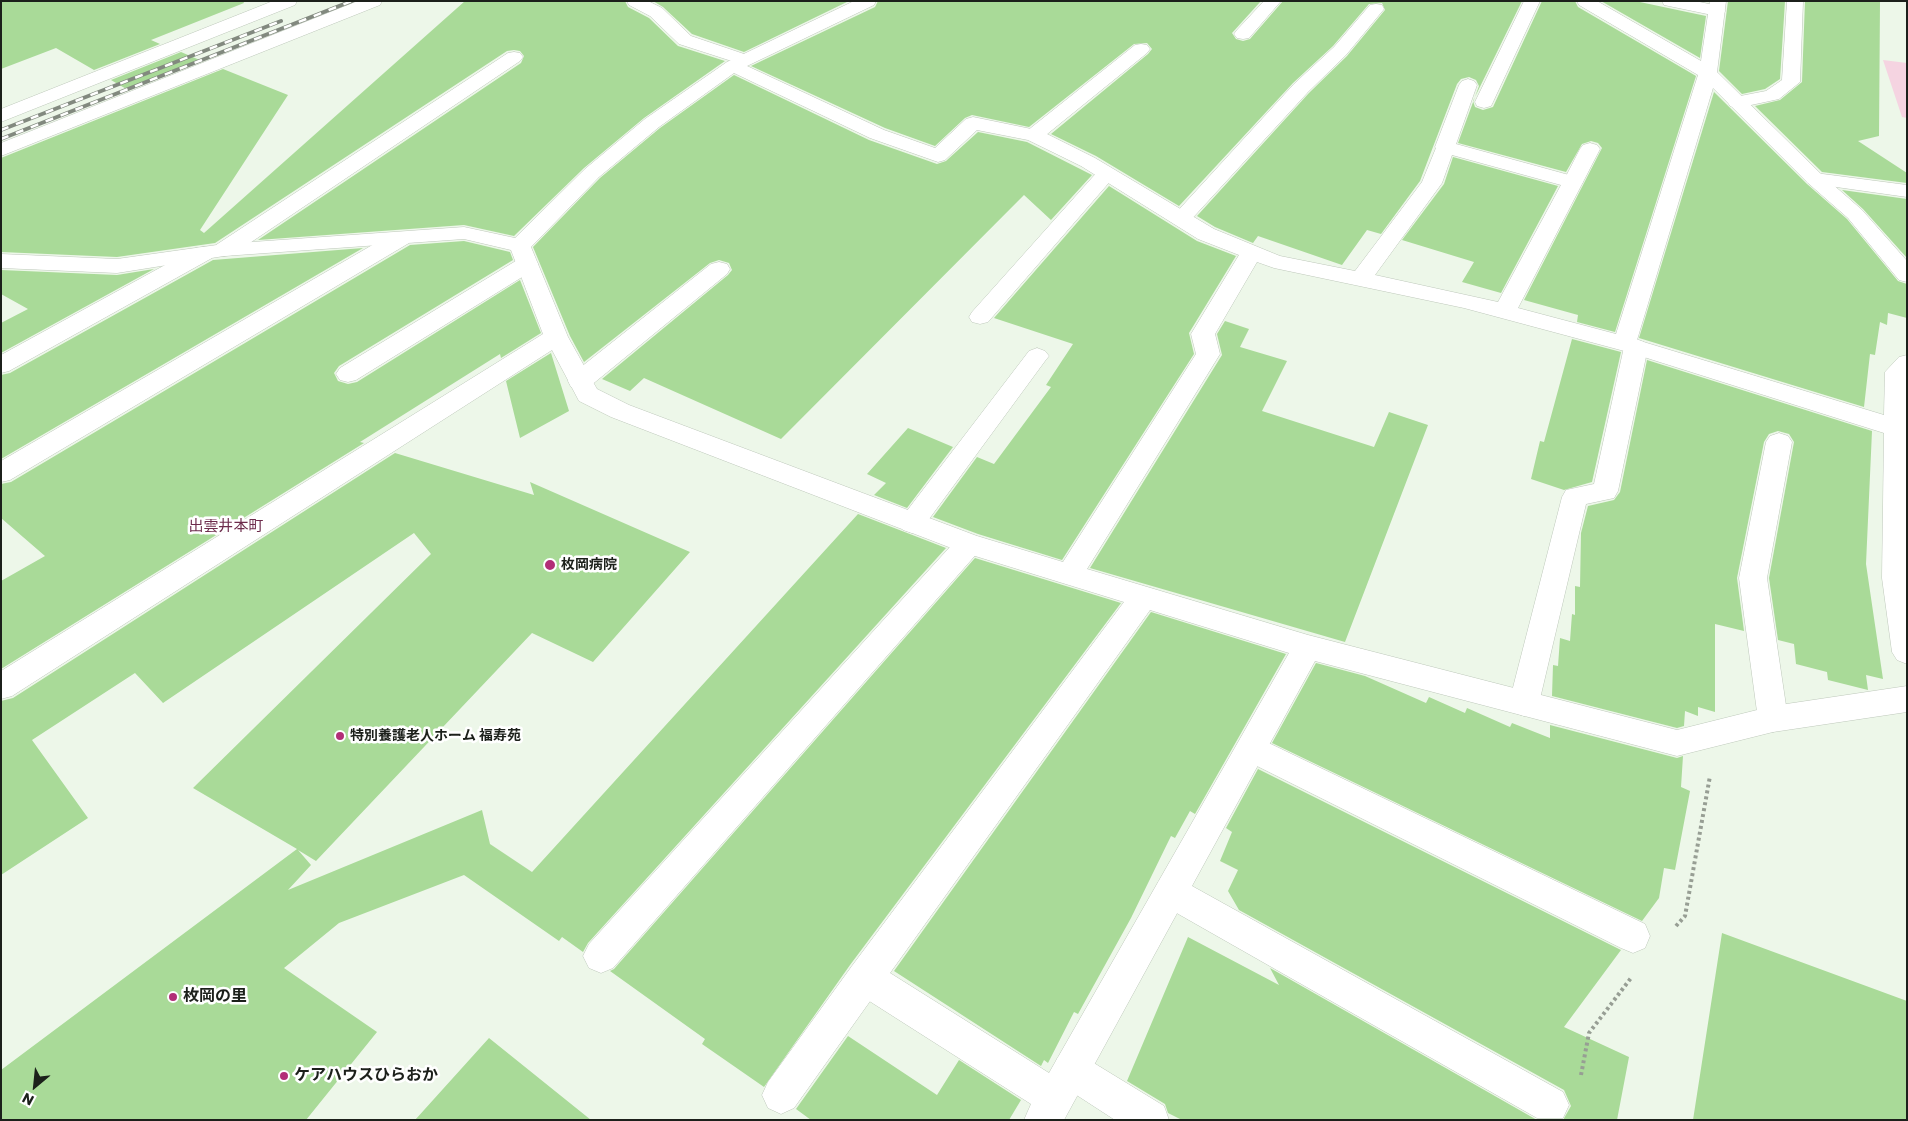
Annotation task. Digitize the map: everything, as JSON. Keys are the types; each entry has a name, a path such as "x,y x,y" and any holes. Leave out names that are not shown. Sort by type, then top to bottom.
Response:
{"street":[{"path":"1,116 289,1"},
{"path":"1,150 374,1"},
{"path":"635,1 656,12 685,40 738,63 877,134 938,156 973,123 1034,135 1106,174 1206,234 1274,260 1505,311 1630,345 1897,428"},
{"path":"348,374 524,255 600,167 652,123 738,63 868,1"},
{"path":"1243,34 1273,1"},
{"path":"1484,102 1532,1"},
{"path":"1585,1 1708,73 1815,179 1855,214 1907,275"},
{"path":"1524,703 1575,497 1605,492 1630,345 1708,73 1718,6 1670,1"},
{"path":"1737,102 1772,95 1791,82 1794,1"},
{"path":"1182,219 1301,88 1340,52 1376,9"},
{"path":"1034,135 1141,49"},
{"path":"1,365 214,252 514,57"},
{"path":"1361,279 1432,184 1468,85"},
{"path":"1446,147 1573,182"},
{"path":"1505,311 1590,149"},
{"path":"980,316 1106,174"},
{"path":"1815,179 1907,191"},
{"path":"1,261 117,266 214,252 464,233 524,255 556,337 588,395 620,411 969,544 1308,647 1677,743 1773,718 1907,699"},
{"path":"1,473 401,238"},
{"path":"1070,574 1208,354 1203,334 1252,252"},
{"path":"580,381 719,269"},
{"path":"1,687 556,337"},
{"path":"912,523 1037,356"},
{"path":"1907,363 1897,372 1896,578 1907,652"},
{"path":"1773,718 1753,578 1779,442"},
{"path":"601,956 969,544"},
{"path":"781,1095 1144,596"},
{"path":"1056,1096 1308,647"},
{"path":"1252,748 1633,936"},
{"path":"1171,892 1550,1104"},
{"path":"865,978 1056,1096 1150,1120"}],"shaded area":[{"path":"1883,60 1907,63 1907,118 1902,117"}],"building":[{"path":"1,1 243,1 244,3 151,40 160,44 94,70 56,48 1,69"},
{"path":"465,1 625,1 628,7 649,18 678,46 725,61 644,118 584,168 514,236 464,225 258,240 521,63 524,56 520,51 514,50 507,51 215,243 117,257 1,252 1,158 223,69 288,95 200,230 204,233"},
{"path":"653,1 849,1 744,52 692,34 663,7"},
{"path":"878,1 1261,1 1232,33 1236,39 1243,41 1250,39 1283,1 1522,1 1475,97 1479,86 1476,80 1469,77 1461,79 1457,84 1420,181 1381,234 1367,230 1342,265 1258,236 1253,243 1215,227 1197,216 1309,93 1347,56 1385,10 1382,3 1369,4 1333,46 1293,83 1179,206 1096,156 1051,134 1148,54 1152,49 1147,43 1134,44 1029,127 972,115 965,118 935,146 885,128 751,66 875,7"},
{"path":"1542,1 1575,1 1578,7 1696,76 1615,332 1577,322 1578,315 1524,300 1602,148 1598,143 1591,141 1582,144 1566,172 1458,143 1473,102 1475,107 1483,110 1493,107"},
{"path":"1601,1 1635,1 1706,16 1700,58"},
{"path":"1728,1 1785,1 1780,79 1765,89 1742,94 1719,71"},
{"path":"1805,1 1880,1 1879,136 1858,141 1907,173 1907,183 1822,172 1755,106 1780,100 1802,82"},
{"path":"181,52 202,61 128,90 111,80"},
{"path":"734,75 869,140 937,164 946,161 978,132 1027,142 1092,175 1051,220 1024,195 781,439 644,378 630,391 602,379 728,275 732,270 729,263 719,260 710,263 584,362 570,336 533,247 600,178 660,128"},
{"path":"1714,92 1807,184 1847,219 1898,281 1907,284 1907,318 1888,313 1887,325 1880,322 1875,355 1870,354 1864,407 1639,338"},
{"path":"1453,157 1558,186 1501,293 1462,282 1474,262 1402,240 1444,184"},
{"path":"1109,186 1197,241 1236,256 1189,333 1194,354 1062,560 978,534 933,517 977,457 994,464 1051,387 1046,385 1073,344 994,318"},
{"path":"1842,190 1907,199 1907,258 1863,209"},
{"path":"464,241 510,252 513,260 339,366 334,373 338,381 348,384 357,382 520,280 541,333 501,358 500,354 360,442 364,443 1,669 1,581 45,556 1,518 1,484 11,482 410,245"},
{"path":"363,248 1,459 1,375 10,373 213,260"},
{"path":"154,269 1,353 1,323 28,309 1,294 1,270 117,275"},
{"path":"1225,321 1249,329 1240,347 1287,361 1262,411 1374,447 1389,412 1428,425 1345,642 1090,568 1222,355 1217,334"},
{"path":"1572,339 1621,352 1592,482 1564,490 1531,479 1540,441 1544,442"},
{"path":"551,353 569,411 520,438 506,381"},
{"path":"1647,360 1872,431 1866,564 1883,679 1866,675 1868,690 1828,680 1827,672 1796,664 1794,644 1778,640 1769,578 1794,442 1789,434 1778,431 1769,434 1764,442 1737,578 1744,631 1715,624 1715,712 1698,707 1698,716 1685,711 1684,726 1677,728 1552,696 1553,665 1558,666 1560,638 1570,641 1572,614 1575,615 1575,586 1580,587 1581,533 1588,506 1614,500 1620,492"},
{"path":"908,428 953,447 907,508 874,495 886,483 867,474"},
{"path":"395,453 534,495 530,482 690,552 593,662 532,633 316,861 298,850 311,865 288,890 482,810 490,844 532,872 858,514 946,548 588,943 583,952 562,937 559,941 464,875 339,923 284,968 377,1032 306,1120 1,1120 1,1070 297,849 193,788 431,554 414,533 163,703 135,673 32,740 88,818 1,875 1,701 13,698"},
{"path":"975,558 1121,603 850,965 764,1087 702,1044 705,1039 610,971 614,969"},
{"path":"1151,612 1286,654 1195,814 1190,811 1175,838 1171,836 1131,918 1078,1014 1074,1012 1048,1063 1044,1060 1041,1066 894,971"},
{"path":"1316,663 1365,676 1426,703 1429,697 1465,713 1467,708 1510,727 1512,723 1550,738 1550,725 1677,758 1683,756 1681,787 1690,791 1675,870 1664,868 1659,898 1642,921 1272,743"},
{"path":"1258,769 1621,950 1564,1027 1629,1057 1617,1120 1563,1120 1571,1106 1564,1090 1239,910 1228,891 1238,870 1220,861 1232,832 1226,828"},
{"path":"1722,933 1907,1001 1907,1120 1693,1120"},
{"path":"1188,937 1279,985 1270,968 1537,1120 1182,1120 1168,1113 1165,1104 1127,1081"},
{"path":"848,1036 937,1095 959,1060 1021,1100 1009,1120 811,1120 796,1109"},
{"path":"489,1038 591,1120 415,1120"}],"railway":[{"path":"1,139 352,1"},
{"path":"1,130 281,21"}],"place":[{"name":"枚岡病院","path":"550,565"},
{"name":"特別養護老人ホーム 福寿苑","path":"340,736"},
{"name":"枚岡の里","path":"173,997"},
{"name":"ケアハウスひらおか","path":"284,1076"}],"district":[{"name":"出雲井本町","path":"226,527"}]}
